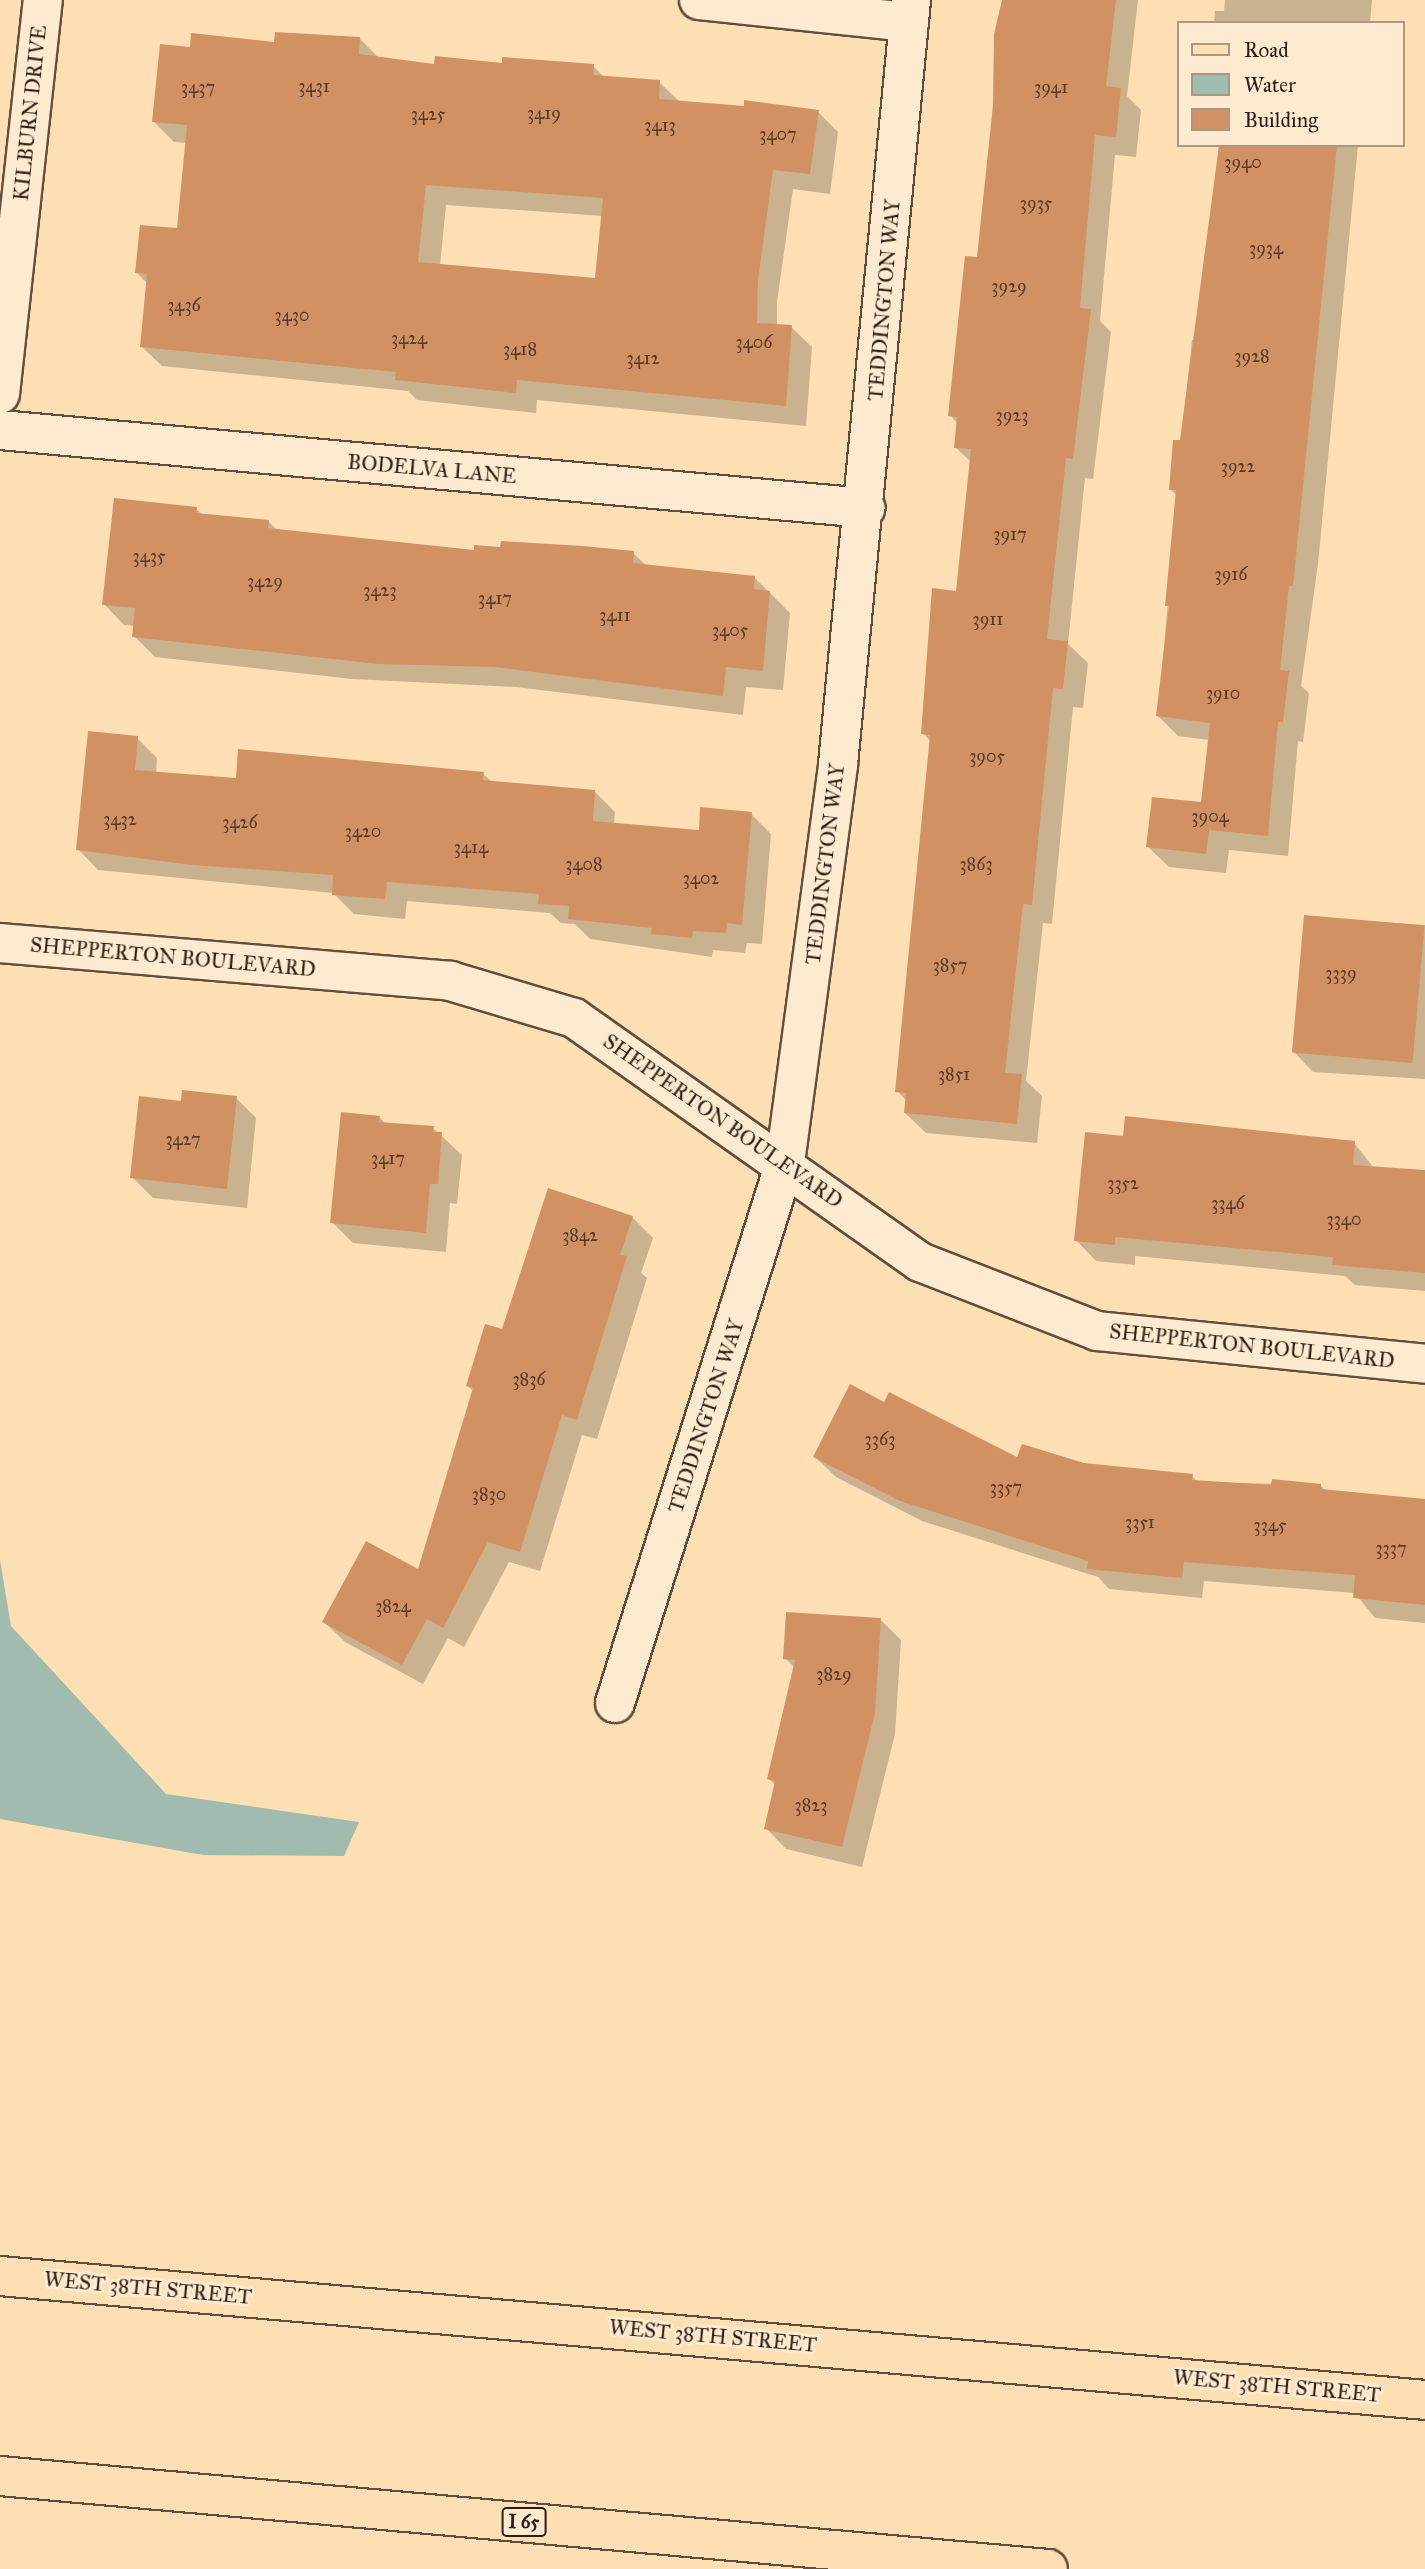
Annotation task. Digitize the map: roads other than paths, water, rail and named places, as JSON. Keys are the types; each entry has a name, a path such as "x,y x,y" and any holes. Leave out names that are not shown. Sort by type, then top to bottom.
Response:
{"main road":[{"name":"WEST 38TH STREET","path":"0,2276 1425,2400"},
{"name":"I 65","path":"0,2476 1048,2569"}],"street":[{"name":"KILBURN DRIVE","path":"0,394 43,0"},
{"path":"699,0 910,11"},
{"name":"TEDDINGTON WAY","path":"615,1703 785,1163 838,764 865,508 910,11"},
{"name":"BODELVA LANE","path":"0,430 865,508"},
{"name":"SHEPPERTON BOULEVARD","path":"0,943 450,981 574,1018 785,1163 920,1262 1097,1331 1425,1364"}],"water":[{"path":"0,1560 11,1626 166,1794 359,1822 344,1856 203,1855 0,1819"}]}
